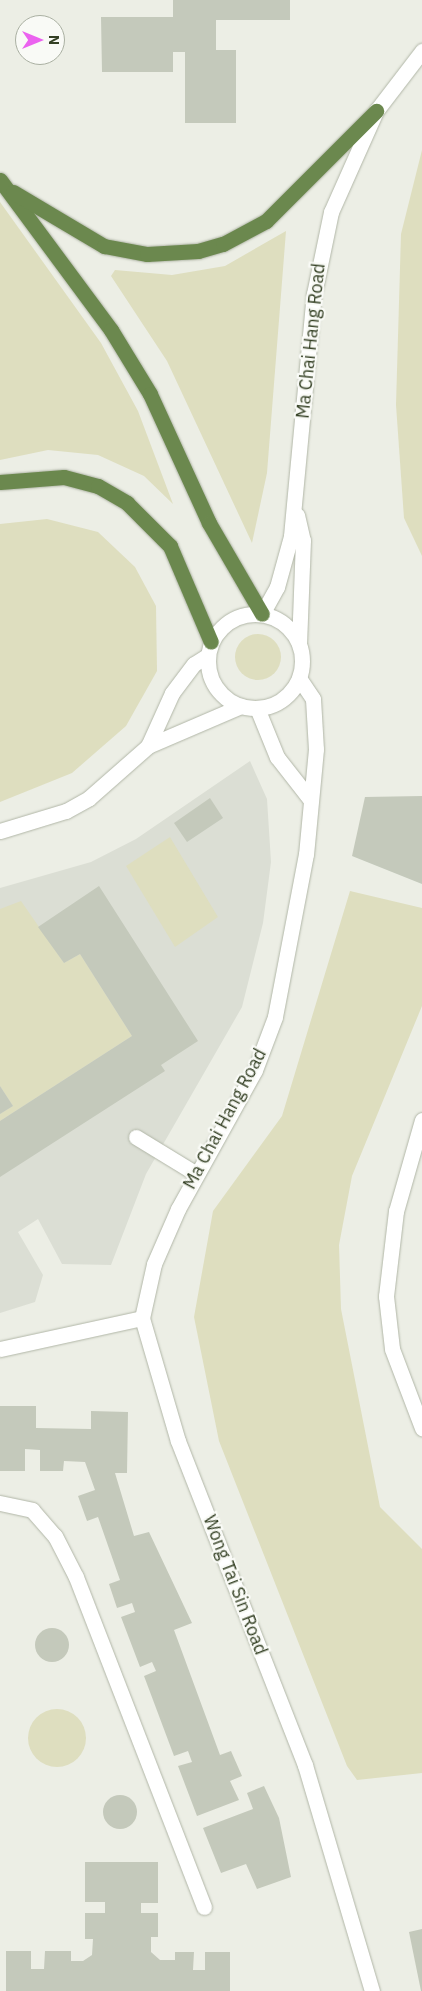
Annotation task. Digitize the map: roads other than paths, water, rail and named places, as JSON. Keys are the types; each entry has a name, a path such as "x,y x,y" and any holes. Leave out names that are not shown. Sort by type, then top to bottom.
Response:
{"highway":[{"path":"2,182 64,226 104,246 147,254 198,250 222,244 266,221 376,111"},
{"path":"2,182 111,330 150,394 209,523 262,614"},
{"path":"0,482 46,476 81,480 114,494 144,515 170,546 209,649"}],"main road":[{"name":"Ma Chai Hang Road","path":"262,614 283,570 295,507 321,252 344,177 376,111 422,51"},
{"name":"Ma Chai Hang Road","path":"142,1318 154,1264 195,1173 255,1070 275,1017 306,854 309,798 317,732 312,699 299,678 303,540 295,507"},
{"path":"148,746 172,693 194,664 209,649 229,621 262,614 285,624 299,643"},
{"path":"209,649 213,682 241,706"},
{"path":"2,829 50,817 89,798 148,746 241,706 257,708 280,701 299,678"},
{"path":"257,708 277,757 309,798"},
{"path":"422,1120 396,1211 386,1296 392,1349 422,1428"},
{"path":"136,1137 195,1173"},
{"path":"0,1349 142,1318"},
{"name":"Wong Tai Sin Road","path":"142,1318 178,1441 305,1765 372,1991"},
{"path":"0,1503 32,1510 55,1536 76,1577 204,1906"}]}
